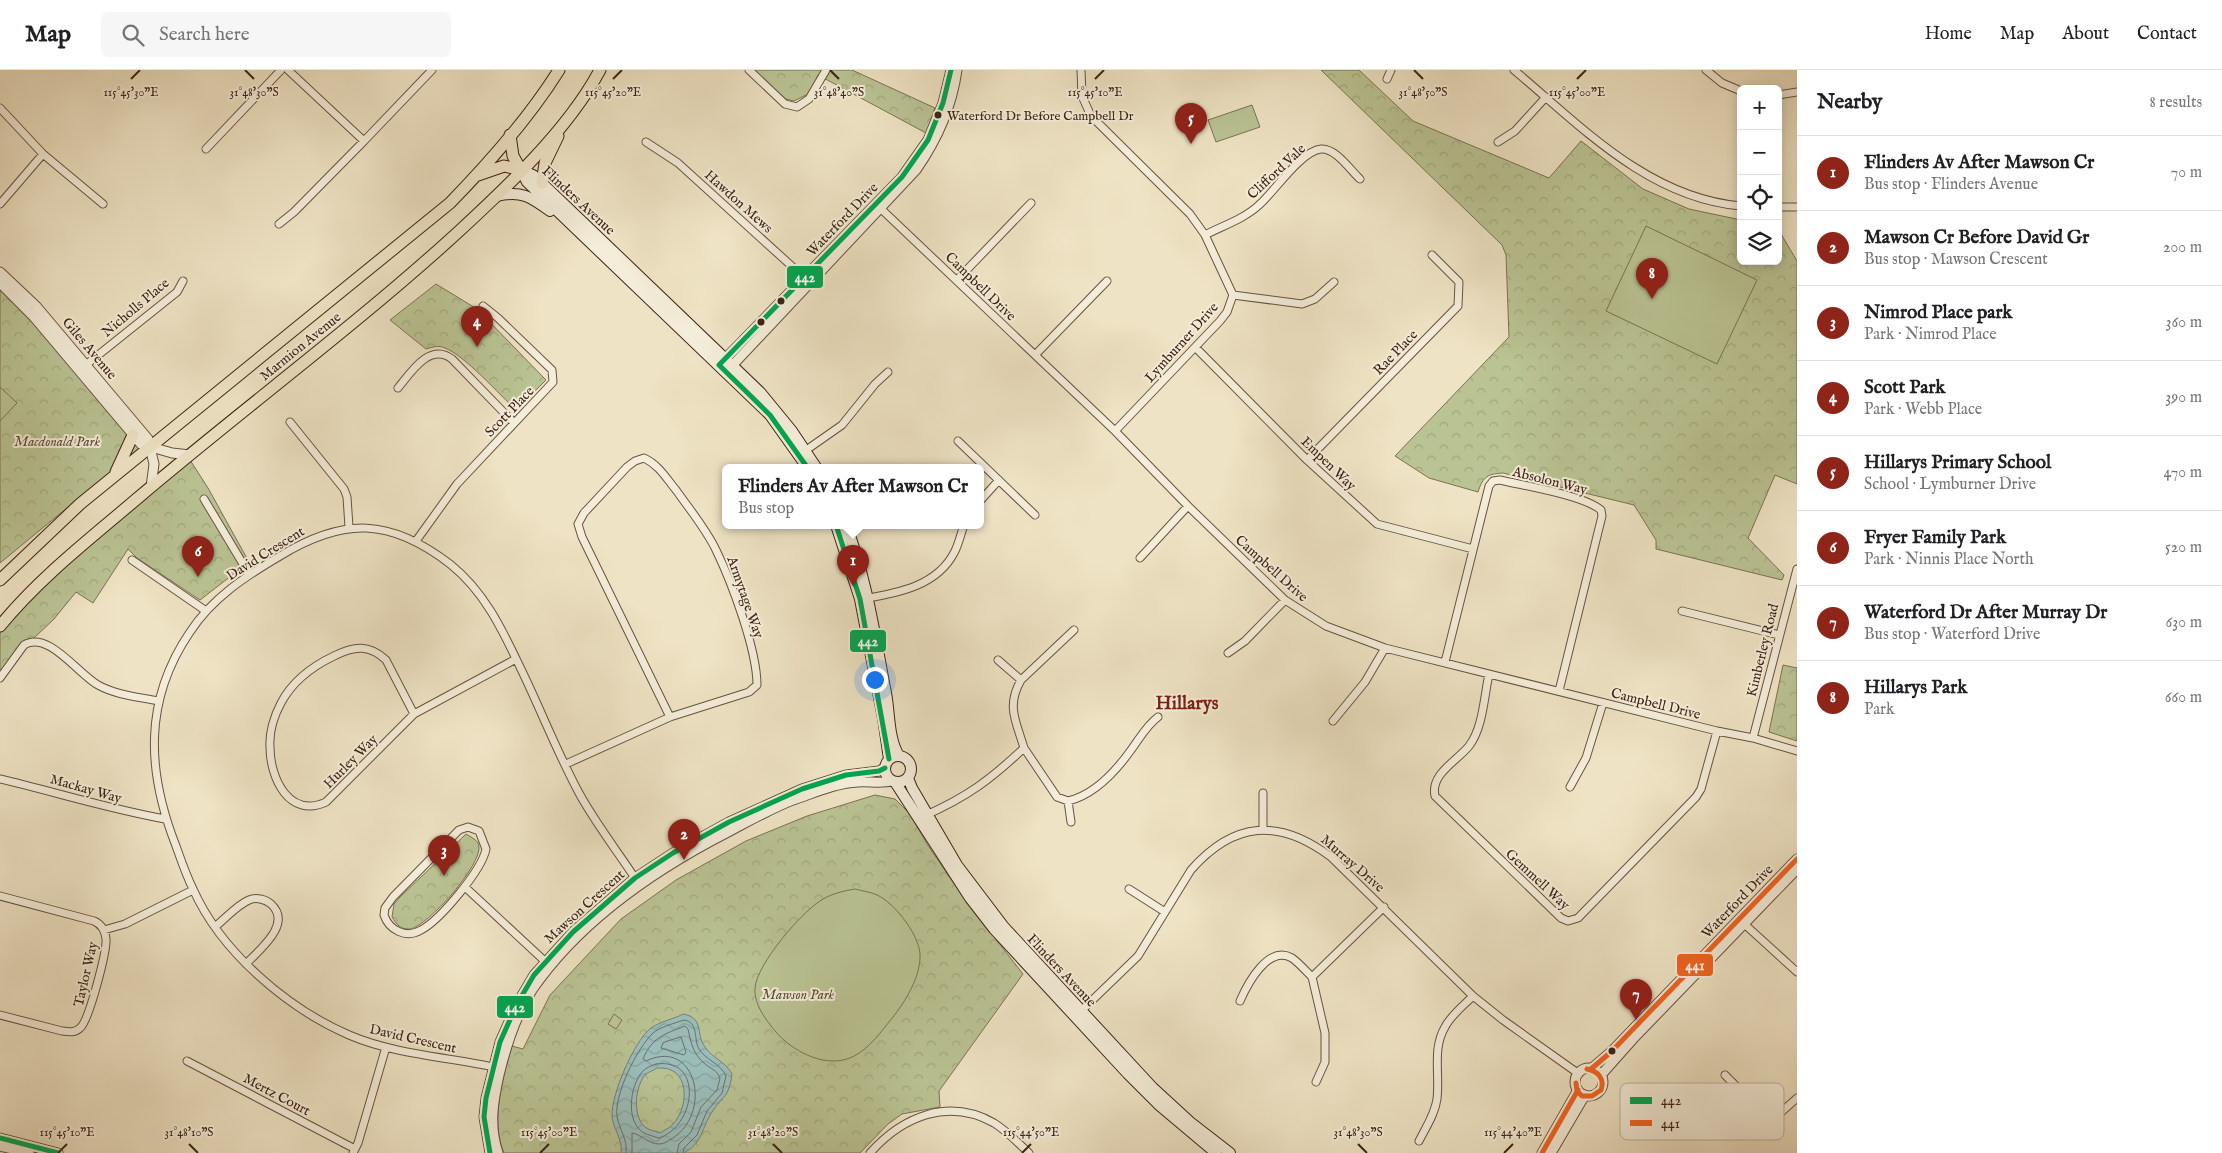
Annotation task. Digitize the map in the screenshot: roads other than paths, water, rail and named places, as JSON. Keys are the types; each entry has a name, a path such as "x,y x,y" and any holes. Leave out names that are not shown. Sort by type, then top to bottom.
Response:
{"highway":[{"name":"Marmion Avenue","path":"0,580 47,534 113,478 431,219 477,175 559,70"},
{"name":"Marmion Avenue","path":"0,626 54,570 190,455 409,277 497,196 566,121 600,70"},
{"path":"542,184 545,163 566,121"},
{"path":"510,135 512,156 521,170"},
{"path":"477,175 504,166 521,170"},
{"path":"113,478 133,435"}],"main road":[{"name":"Flinders Avenue","path":"521,170 533,175 726,365 813,464"},
{"name":"Flinders Avenue","path":"521,170 527,182 601,253 726,365"},
{"path":"497,196 512,192 524,194 549,210 572,232 601,253"},
{"name":"Flinders Avenue","path":"803,453 806,464"},
{"path":"838,529 864,598 883,718 887,764 886,775 893,781 903,781 908,778 911,771 910,763 899,756 891,737 890,716 864,598 847,529"},
{"path":"887,764 899,756"},
{"name":"Flinders Avenue","path":"908,778 923,816 970,898 994,929 1153,1088 1190,1122 1230,1153"},
{"name":"Flinders Avenue","path":"893,781 923,816"},
{"name":"Flinders Avenue","path":"1078,1014 1160,1106 1216,1153"}],"street":[{"path":"206,149 281,70"},
{"path":"288,70 364,141"},
{"path":"278,224 294,212 432,70"},
{"path":"749,70 785,104 797,107 802,105 814,92 826,70"},
{"name":"Waterford Drive","path":"878,206 902,177 928,140 943,103 951,70"},
{"name":"Waterford Drive","path":"726,365 878,206 916,170 936,139 947,110 957,70"},
{"name":"Lymburner Drive","path":"1081,70 1082,96 1091,116 1181,203 1205,235 1233,296 1227,312 1196,348 1115,432"},
{"path":"1386,79 1391,70"},
{"path":"1514,70 1608,148 1648,178 1692,196 1737,205"},
{"path":"1706,70 1722,83 1737,89"},
{"path":"1782,94 1797,92"},
{"path":"1498,142 1515,131 1546,96"},
{"path":"0,108 43,154 103,204"},
{"name":"Hawdon Mews","path":"646,142 678,163 808,280"},
{"name":"Clifford Vale","path":"1205,235 1254,210 1299,163 1314,151 1322,149 1330,151 1360,179"},
{"path":"0,204 43,154"},
{"path":"957,280 1031,203"},
{"name":"Campbell Drive","path":"878,206 1115,432 1284,600 1326,626 1385,648 1717,731 1753,738 1797,751"},
{"path":"1782,207 1797,207"},
{"name":"Rae Place","path":"1307,460 1458,306 1459,282 1432,255"},
{"name":"Giles Avenue","path":"0,272 36,306 141,444 149,448 190,455"},
{"name":"Nicholls Place","path":"82,368 177,292 182,280"},
{"path":"1035,355 1106,281"},
{"path":"1233,296 1302,304 1315,299 1334,282"},
{"name":"Giles Avenue","path":"0,283 148,439 154,464 151,488"},
{"name":"Scott Place","path":"416,541 449,494 553,382 554,374 552,370 483,306"},
{"name":"Empen Way","path":"1196,348 1307,460 1378,524 1473,549"},
{"path":"398,388 412,371 431,354 444,354 452,359 514,423"},
{"path":"803,453 842,425 875,384 888,372"},
{"path":"290,422 344,489 347,497 349,528"},
{"path":"958,441 982,464"},
{"name":"Armytage Way","path":"566,764 670,717 749,692 757,685 757,677 740,611 716,551 698,520 660,470 644,458 635,461 627,467 584,513 578,524 582,537 670,717"},
{"path":"984,466 1035,515"},
{"path":"984,497 999,480"},
{"name":"Absolon Way","path":"1445,662 1489,486 1493,481 1500,480 1595,504 1601,510 1602,516 1558,690"},
{"path":"204,499 249,574"},
{"path":"1140,558 1188,506"},
{"name":"David Crescent","path":"497,1068 386,1047 352,1036 322,1021 266,984 246,964 216,926 193,890 165,819 153,756 158,701 182,645 206,611 249,574 306,540 349,528 374,529 416,541 452,566 472,584 497,620 578,791 638,881"},
{"path":"864,598 917,586 935,577 955,552 963,529"},
{"path":"132,560 206,611"},
{"name":"Kimberley Road","path":"1753,738 1778,635 1797,569"},
{"path":"1228,653 1245,641 1284,600"},
{"path":"1682,611 1778,635"},
{"path":"1074,630 1022,680 1015,690 1012,708 1024,748 1057,797 1068,801 1086,793 1114,771 1143,730 1158,717"},
{"path":"0,678 24,645 30,642 42,642 98,685 114,692 158,701"},
{"name":"Hurley Way","path":"414,714 386,660 379,654 363,647 354,648 329,658 300,678 282,702 276,715 269,746 277,781 286,795 300,806 310,808 326,802 414,714 516,659"},
{"path":"1333,721 1365,682 1385,648"},
{"path":"998,660 1022,680"},
{"name":"Gemmell Way","path":"1489,674 1474,736 1464,752 1435,780 1433,789 1435,796 1560,918 1568,922 1578,918 1696,797 1701,789 1717,731"},
{"path":"1570,787 1586,758 1603,703"},
{"path":"923,816 971,793 1024,748"},
{"name":"Mawson Crescent","path":"490,1153 484,1117 497,1068 519,1015 548,963 638,881 687,845 780,798 830,779 887,764"},
{"name":"Mackay Way","path":"0,779 123,811 165,819"},
{"name":"Mawson Crescent","path":"638,881 694,849 781,805 837,785 858,782 881,784 893,781"},
{"path":"1263,793 1263,829"},
{"path":"1068,801 1071,822"},
{"path":"468,826 479,831 486,850 480,865 465,887 421,930 404,934 391,927 386,921 384,915 385,908 393,897 459,830 468,826"},
{"name":"Murray Drive","path":"1078,1014 1138,956 1191,870 1210,850 1221,842 1235,836 1263,829 1291,834 1318,846 1384,907 1474,996 1510,1026 1579,1074"},
{"name":"Waterford Drive","path":"1601,1076 1633,1038 1797,858"},
{"name":"Waterford Drive","path":"1591,1069 1611,1052 1741,921 1797,869"},
{"path":"465,887 548,963"},
{"path":"1129,889 1165,912"},
{"name":"Taylor Way","path":"104,930 125,924 193,890"},
{"name":"Taylor Way","path":"0,896 94,921 100,924 106,937 105,952 89,1014 82,1027 70,1032 62,1031 0,1015"},
{"path":"216,926 249,900 264,900 276,910 278,918 277,927 271,937 246,964"},
{"path":"1312,977 1384,907"},
{"path":"1741,921 1797,972"},
{"path":"1240,1001 1253,975 1272,958 1279,956 1291,958 1312,977 1325,1033 1325,1062 1316,1082"},
{"path":"1419,1141 1430,1121 1437,1098 1437,1054 1441,1036 1449,1021 1474,996"},
{"path":"354,1151 386,1047"},
{"name":"Mertz Court","path":"187,1061 354,1151"},
{"name":"Mawson Crescent","path":"497,1068 492,1113 493,1131 498,1153"},
{"path":"1591,1069 1601,1076 1603,1083 1595,1095 1581,1092 1576,1082 1579,1074 1591,1069"},
{"path":"1725,1075 1733,1083"},
{"path":"1542,1153 1581,1092"},
{"path":"1551,1153 1581,1092"},
{"path":"1784,1110 1797,1098"},
{"path":"870,1153 881,1140 909,1121 929,1114 951,1111 980,1117 994,1124 1029,1153"},
{"path":"0,1138 58,1153"},
{"path":"0,1146 29,1153"}],"water":[{"path":"683,1014 694,1019 705,1047 732,1074 729,1088 712,1112 698,1140 689,1150 683,1153 621,1153 621,1143 612,1116 619,1082 631,1056 644,1035 658,1024","holes":["657,1068 668,1069 676,1073 681,1080 684,1088 684,1098 679,1116 672,1125 660,1133 645,1127 641,1122 638,1116 636,1100 639,1085 646,1074"]}],"place":[{"name":"Waterford Dr Before Campbell Dr","path":"938,115"},
{"name":"Hillarys Primary School","path":"1191,144"},
{"name":"Hillarys Park","path":"1652,299"},
{"name":"Scott Park","path":"477,347"},
{"name":"Fryer Family Park","path":"198,577"},
{"name":"Flinders Av After Mawson Cr","path":"853,586"},
{"name":"Mawson Cr Before David Gr","path":"684,860"},
{"name":"Nimrod Place park","path":"444,876"},
{"name":"Waterford Dr After Murray Dr","path":"1636,1020"}],"district":[{"name":"Hillarys","path":"1187,702"}],"park label":[{"name":"Macdonald Park","path":"57,441"},
{"name":"Mawson Park","path":"798,994"}]}
